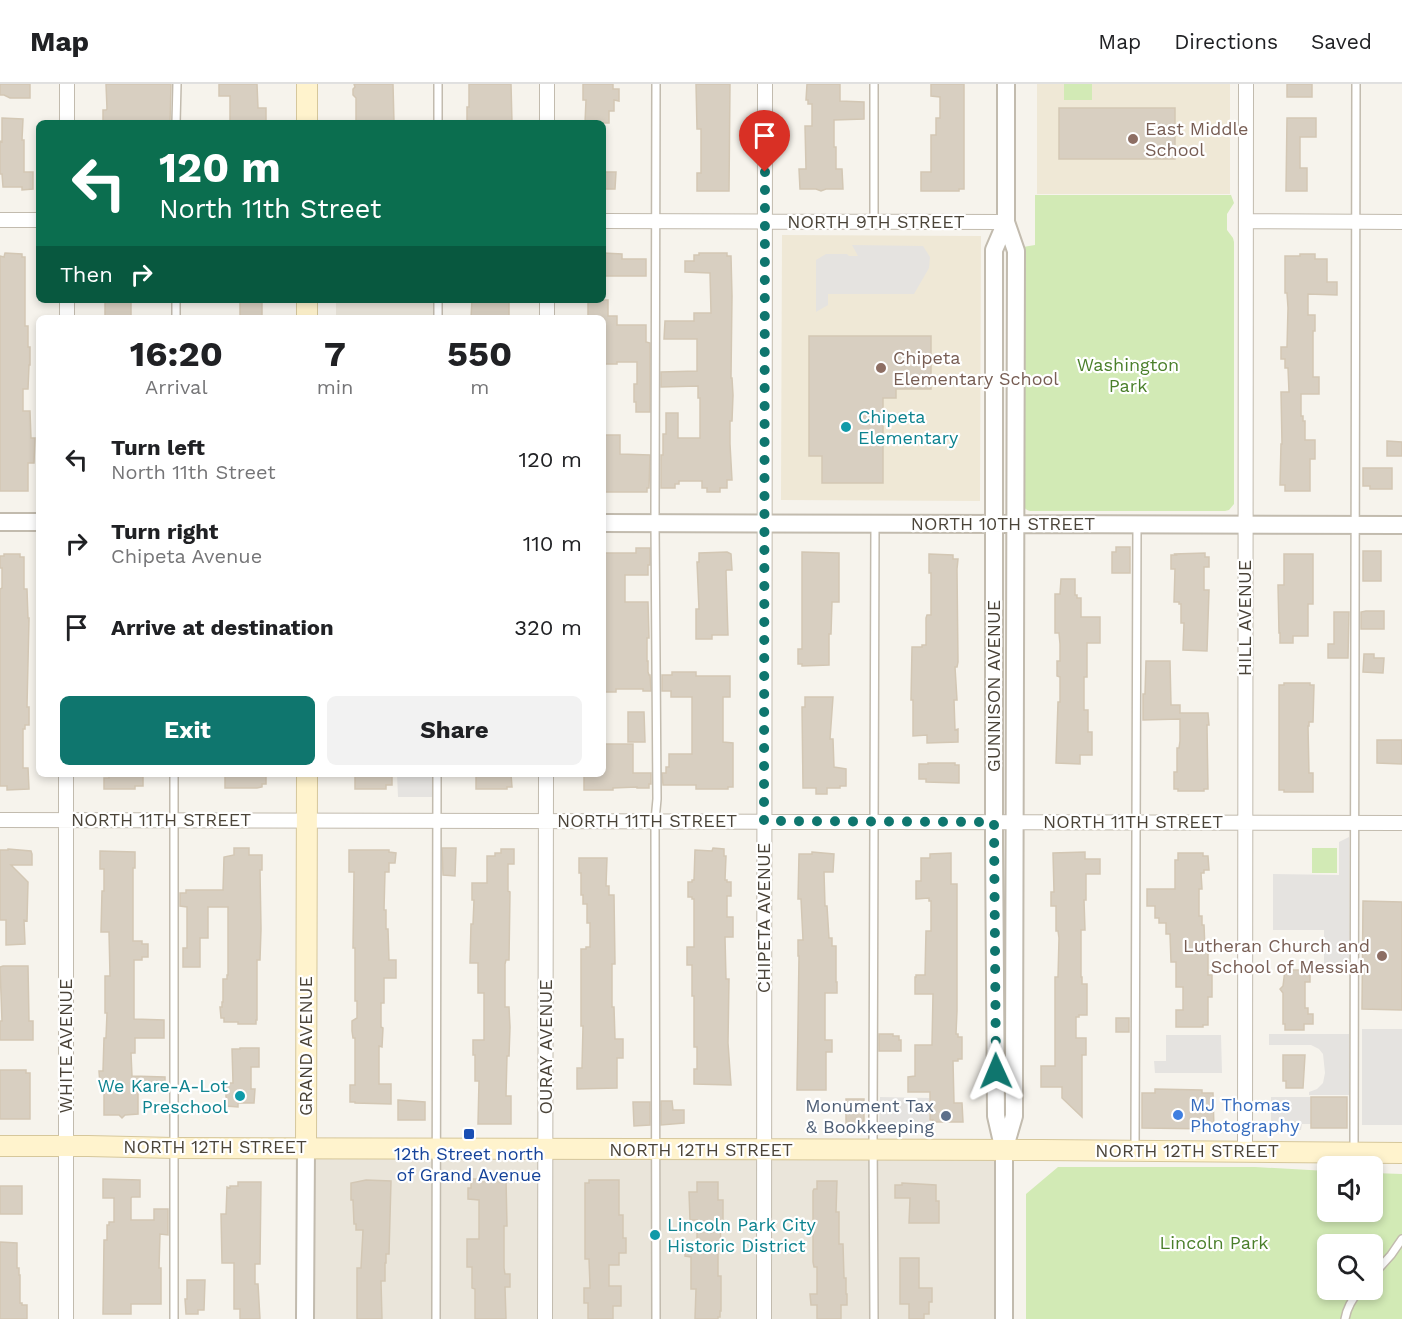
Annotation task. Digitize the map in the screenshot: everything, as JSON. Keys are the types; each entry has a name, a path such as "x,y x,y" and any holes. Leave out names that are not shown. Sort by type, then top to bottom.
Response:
{"main road":[{"path":"307,84 307,120"},
{"name":"GRAND AVENUE","path":"306,1148 308,777"},
{"name":"NORTH 12TH STREET","path":"0,1146 1402,1153"}],"street":[{"path":"67,84 67,120"},
{"path":"547,84 547,120"},
{"name":"CHIPETA AVENUE","path":"764,1319 765,84"},
{"name":"GUNNISON AVENUE","path":"1004,1151 1014,1116 1015,822 1016,251 1006,222 1006,84"},
{"name":"HILL AVENUE","path":"1245,1152 1246,84"},
{"path":"0,220 36,220"},
{"name":"NORTH 9TH STREET","path":"606,221 1006,222"},
{"path":"1246,221 1402,222"},
{"name":"GUNNISON AVENUE","path":"1004,1319 1004,1151 996,1116 994,250 1006,222"},
{"path":"0,522 36,522"},
{"name":"NORTH 10TH STREET","path":"606,523 1402,525"},
{"name":"WHITE AVENUE","path":"66,777 66,1319"},
{"name":"OURAY AVENUE","path":"545,1319 546,777"},
{"name":"NORTH 11TH STREET","path":"0,820 1402,823"},
{"name":"GRAND AVENUE","path":"305,1319 306,1148"}],"lane":[{"path":"176,120 177,84"},
{"path":"438,84 438,120"},
{"path":"656,84 656,1319"},
{"path":"874,84 874,222"},
{"path":"1354,1152 1356,84"},
{"path":"874,1319 875,524"},
{"path":"1135,1151 1137,524"},
{"path":"174,777 174,1319"},
{"path":"436,1319 437,777"},
{"path":"1383,1264 1402,1239"},
{"path":"1345,1319 1352,1300"}],"shaded area":[{"name":"East Middle School","path":"1037,84 1230,84 1230,194 1037,194"},
{"name":"Chipeta Elementary School","path":"782,235 981,236 980,501 781,500"},
{"path":"852,245 923,246 930,257 929,268 914,294 828,294 828,305 816,312 816,260 826,254 858,256"},
{"path":"336,303 438,303 438,315 336,315"},
{"path":"397,777 433,777 433,797 398,797"},
{"path":"1349,837 1349,964 1324,964 1324,930 1273,930 1273,874 1339,875 1339,842"},
{"path":"1362,1029 1402,1029 1402,1125 1362,1125"},
{"path":"1269,1034 1349,1034 1349,1095 1309,1095 1309,1092 1317,1089 1323,1083 1325,1073 1323,1054 1311,1045 1269,1045"},
{"path":"1166,1035 1221,1035 1222,1073 1155,1073 1154,1061 1166,1061"},
{"path":"880,1097 929,1098 929,1129 879,1129"},
{"path":"1271,1097 1311,1097 1311,1124 1302,1124 1301,1130 1271,1130"},
{"name":"Lincoln Park City Historic District","path":"306,1148 1004,1151 1004,1319 306,1319"}],"green space":[{"path":"1064,84 1092,84 1092,100 1064,100"},
{"name":"Washington Park","path":"1035,195 1231,195 1234,203 1227,214 1227,230 1234,242 1234,504 1229,510 1030,511 1024,507 1023,247 1035,245"},
{"path":"1312,848 1337,848 1337,873 1312,873"},
{"name":"Lincoln Park","path":"1058,1167 1255,1167 1317,1170 1317,1222 1383,1222 1383,1173 1402,1174 1402,1319 1026,1319 1026,1194"}],"building":[{"path":"0,84 30,84 30,98 10,98 0,95"},
{"path":"106,84 171,84 170,120 103,120 103,110 107,109"},
{"path":"219,84 257,84 258,108 266,108 266,120 230,120 230,96 219,96"},
{"path":"354,84 393,84 394,120 356,120 356,98 353,95"},
{"path":"469,84 511,84 512,120 467,120 467,107 469,107"},
{"path":"583,84 613,84 613,89 619,89 619,101 614,100 614,111 609,111 609,123 606,123 606,120 585,120 586,100 583,100"},
{"path":"696,84 730,84 729,191 697,191 697,173 701,173 701,129 697,129"},
{"path":"807,84 840,84 840,101 864,102 864,119 834,120 836,169 842,169 843,189 821,191 800,189 799,169 806,169 805,126 812,126 812,104 808,104 806,100"},
{"path":"931,84 964,84 964,189 959,189 959,191 921,191 921,172 931,172 931,135 936,135 936,118 940,118 940,97 931,96"},
{"path":"1287,84 1312,84 1312,97 1287,97"},
{"path":"1059,108 1175,108 1175,159 1059,159"},
{"path":"2,118 23,119 24,172 33,172 33,189 3,187 2,174 0,174"},
{"path":"1287,118 1316,118 1316,137 1300,137 1300,168 1307,168 1307,191 1286,191"},
{"path":"606,172 616,172 615,189 606,189"},
{"path":"5,253 22,254 22,257 25,257 25,326 28,326 30,365 28,389 23,389 23,411 30,411 31,438 35,438 34,463 28,463 28,491 0,491 0,256 4,257"},
{"path":"606,253 622,254 622,259 646,259 646,276 606,276"},
{"path":"699,253 727,253 727,256 731,256 733,395 730,444 732,480 727,480 727,488 720,488 720,492 707,492 707,488 702,488 702,481 679,481 679,484 675,484 675,488 661,488 661,455 663,455 663,434 666,434 666,413 678,413 678,438 700,438 698,386 661,387 661,372 697,371 697,339 664,339 665,321 694,321 694,313 711,313 710,273 685,272 685,261 694,261 694,255 699,255"},
{"path":"1300,254 1315,254 1315,259 1327,259 1327,282 1337,282 1337,295 1308,294 1308,315 1315,315 1313,377 1319,377 1319,394 1301,394 1301,416 1305,421 1305,440 1315,440 1315,459 1310,459 1310,491 1285,491 1285,485 1280,485 1281,392 1289,392 1288,368 1285,368 1285,359 1281,359 1281,347 1287,347 1288,308 1287,293 1285,293 1285,256 1300,256"},
{"path":"608,300 608,316 617,316 617,325 646,325 646,342 650,343 650,412 636,412 634,384 637,384 637,362 606,364 606,315 588,315 588,303 606,303"},
{"path":"105,303 131,303 131,315 105,315"},
{"path":"240,303 262,303 262,315 240,315"},
{"path":"472,303 509,303 509,315 471,315"},
{"name":"Chipeta Elementary","path":"809,336 931,336 931,389 896,389 896,398 883,398 883,483 822,483 822,456 809,456"},
{"path":"606,435 620,435 620,454 650,455 647,492 606,492"},
{"path":"1387,441 1402,442 1402,456 1387,456"},
{"path":"1363,468 1392,468 1392,489 1370,489 1370,486 1363,486"},
{"path":"1116,547 1130,547 1130,573 1112,573 1112,552 1116,552"},
{"path":"636,548 650,548 648,575 625,575 625,602 648,602 647,661 651,691 616,689 616,692 606,692 606,553 636,553"},
{"path":"1363,551 1381,551 1381,581 1363,581"},
{"path":"727,552 731,554 732,570 726,571 728,635 712,635 712,639 696,639 696,609 699,609 697,562 699,562 699,553"},
{"path":"802,552 839,553 839,602 832,602 829,665 802,666 798,664 798,649 802,649"},
{"path":"1205,553 1205,557 1209,557 1209,567 1204,567 1204,590 1209,590 1207,651 1183,650 1184,623 1181,623 1181,604 1174,602 1175,569 1171,569 1171,555"},
{"path":"20,554 20,557 24,557 24,589 27,589 29,618 27,707 29,707 29,725 25,725 23,729 23,768 28,768 29,789 7,790 7,786 0,786 0,589 2,588 2,568 0,568 0,556"},
{"path":"929,554 953,555 953,559 958,559 958,662 955,667 957,700 954,700 955,730 958,729 958,742 927,743 927,735 913,736 912,647 926,645 926,618 927,615 931,615"},
{"path":"1284,554 1313,554 1313,604 1308,604 1308,636 1293,636 1293,643 1280,643 1278,585 1284,585"},
{"path":"1061,579 1075,579 1075,595 1081,598 1081,617 1100,617 1100,643 1087,643 1087,677 1084,677 1084,710 1088,710 1088,732 1092,732 1092,755 1080,755 1080,764 1056,763 1058,702 1060,702 1060,677 1057,676 1057,661 1060,661 1060,644 1059,633 1055,633 1055,594 1060,594"},
{"path":"1384,611 1384,629 1361,629 1361,612"},
{"path":"1334,612 1349,612 1348,658 1328,658 1328,644 1334,644"},
{"path":"1364,654 1374,654 1374,658 1384,658 1383,673 1363,672"},
{"path":"1146,661 1170,661 1171,705 1180,705 1180,713 1208,713 1208,789 1204,791 1174,789 1177,748 1179,748 1180,741 1180,719 1143,720"},
{"path":"672,672 696,672 696,676 730,676 730,697 723,697 723,742 733,743 733,787 696,789 696,785 663,785 662,773 666,773 666,767 669,767 669,754 692,754 692,697 671,697 671,691 662,691 662,675 672,675"},
{"path":"1284,683 1314,685 1313,722 1309,722 1308,726 1309,773 1313,773 1313,792 1279,790 1279,685 1284,685"},
{"path":"805,697 833,697 830,739 833,739 834,767 846,769 846,786 827,788 827,794 816,794 816,788 803,788 802,707 805,707"},
{"path":"628,712 644,712 645,742 628,742"},
{"path":"1377,740 1402,740 1402,764 1377,763"},
{"path":"606,744 633,744 633,773 651,773 649,788 584,790 584,777 606,777"},
{"path":"919,764 959,765 959,783 926,782 926,779 919,779"},
{"path":"143,777 143,786 135,786 135,789 104,789 104,778"},
{"path":"225,777 266,777 266,784 262,784 262,787 225,788"},
{"path":"355,777 392,777 392,785 386,785 386,789 355,789"},
{"path":"476,777 511,777 512,787 507,787 507,789 476,789"},
{"path":"234,848 249,848 249,855 262,855 256,1024 224,1022 224,1018 221,1018 223,979 227,979 228,975 228,907 208,907 208,938 200,938 200,967 183,967 183,948 187,948 187,907 180,906 180,893 186,893 186,890 223,890 224,857 234,855"},
{"path":"442,848 456,848 455,876 443,875"},
{"path":"713,848 724,849 725,880 731,882 731,896 727,896 727,917 733,917 733,937 725,937 726,979 729,979 728,1043 731,1085 694,1084 697,1047 694,1047 692,965 687,965 687,947 694,947 694,899 688,897 688,882 694,880 695,850 712,851"},
{"path":"501,849 514,849 514,864 508,864 509,960 506,960 505,964 505,1007 509,1007 510,1027 506,1096 511,1096 511,1124 478,1124 479,1081 475,1081 473,1040 484,1040 484,993 478,993 478,963 470,963 474,900 472,900 472,883 487,883 487,856 501,853"},
{"path":"0,850 31,851 32,854 32,865 11,865 28,882 27,921 24,920 25,944 6,945 6,920 0,920"},
{"path":"349,850 389,850 389,852 396,853 395,863 389,863 389,872 385,872 384,910 386,910 386,929 388,929 389,960 396,960 396,978 384,978 384,1003 381,1003 382,1047 379,1046 379,1084 391,1084 391,1104 350,1102 350,1085 355,1085 355,1038 353,1038 352,1021 357,1018 357,1001 355,1001 355,948 353,948 354,872 349,872"},
{"path":"100,851 135,852 133,941 148,944 148,957 134,960 134,1019 164,1020 164,1038 135,1038 135,1053 131,1053 132,1076 165,1077 165,1090 138,1089 138,1114 125,1115 122,1118 119,1115 104,1115 104,1085 100,1085 99,1071 103,1071 104,1038 106,1038 105,976 110,976 109,932 101,932 104,869 100,869"},
{"path":"812,852 834,854 833,872 824,872 829,938 832,938 832,946 836,946 837,993 825,993 825,1040 832,1040 832,1052 826,1052 826,1090 797,1090 798,940 803,940 801,899 798,899 799,854 812,854"},
{"path":"1085,852 1085,859 1100,859 1100,874 1086,874 1085,930 1081,930 1081,977 1082,984 1087,984 1087,1015 1076,1017 1076,1038 1086,1038 1086,1055 1082,1055 1082,1117 1062,1098 1062,1087 1041,1087 1041,1066 1055,1066 1055,977 1058,977 1059,938 1058,931 1056,931 1056,906 1051,906 1051,892 1054,892 1053,853"},
{"path":"951,853 951,884 957,884 956,1034 962,1037 962,1059 953,1061 954,1103 962,1103 963,1122 933,1122 930,1120 930,1092 908,1092 908,1077 915,1076 915,1045 932,1045 933,994 915,994 916,975 925,975 926,931 931,931 931,901 929,898 916,899 916,881 921,881 921,858 930,858 930,854"},
{"path":"1178,853 1203,853 1203,856 1208,856 1209,870 1201,873 1199,916 1202,916 1202,925 1204,925 1205,949 1208,949 1208,975 1212,975 1212,997 1208,997 1208,1025 1203,1025 1203,1027 1176,1027 1176,1010 1183,1010 1183,987 1176,987 1176,962 1171,962 1170,934 1166,934 1166,923 1159,923 1159,918 1155,918 1155,906 1147,906 1147,889 1175,889 1175,860 1178,860"},
{"path":"579,858 607,858 606,886 609,886 609,895 614,895 615,964 612,964 612,1007 614,1007 615,1039 623,1039 623,1058 617,1058 617,1088 577,1089 577,1068 582,1068 581,949 590,947 590,923 587,923 587,904 583,904 583,895 581,895"},
{"name":"Lutheran Church and School of Messiah","path":"1363,901 1402,902 1402,1010 1362,1009"},
{"path":"28,966 29,1021 33,1021 33,1040 0,1040 0,1021 2,1021 0,967"},
{"path":"1285,970 1310,970 1310,982 1305,982 1305,1008 1308,1008 1308,1014 1313,1014 1313,1024 1304,1024 1304,1030 1285,1030 1285,1024 1283,1024 1283,993 1280,989 1283,986"},
{"path":"1116,1018 1129,1018 1129,1032 1116,1032"},
{"path":"879,1034 899,1036 901,1051 879,1051"},
{"path":"259,1048 259,1067 251,1067 251,1089 255,1089 254,1103 238,1103 238,1107 226,1106 226,1083 233,1083 232,1049"},
{"path":"1283,1055 1305,1055 1303,1088 1286,1088 1286,1081 1283,1081"},
{"path":"0,1070 26,1070 26,1073 30,1073 30,1119 0,1119"},
{"name":"MJ Thomas Photography","path":"1155,1089 1202,1090 1202,1093 1213,1093 1214,1129 1142,1128 1142,1093 1155,1093"},
{"path":"1311,1097 1347,1097 1347,1128 1311,1128"},
{"path":"846,1099 864,1099 864,1124 846,1124"},
{"path":"398,1100 425,1102 425,1120 398,1120"},
{"path":"661,1101 672,1101 673,1110 684,1110 684,1123 661,1125"},
{"path":"633,1102 650,1102 650,1125 634,1126"},
{"path":"103,1179 140,1180 140,1197 131,1198 131,1220 154,1220 154,1209 168,1209 168,1235 160,1234 161,1304 131,1304 131,1314 103,1314 104,1240 107,1240 107,1225 109,1222 114,1222 114,1198 103,1198"},
{"path":"471,1179 506,1179 507,1226 504,1226 504,1268 505,1274 510,1274 510,1287 505,1287 506,1319 475,1319 475,1289 472,1288 472,1267 467,1267 467,1239 479,1239 479,1200 468,1199"},
{"path":"366,1180 391,1181 389,1254 386,1254 385,1281 381,1281 382,1319 357,1319 357,1268 361,1268 363,1230 356,1230 356,1224 354,1224 351,1183"},
{"path":"589,1180 619,1180 619,1215 623,1215 623,1238 626,1238 626,1253 619,1253 619,1265 609,1265 609,1286 621,1286 621,1306 613,1306 613,1319 588,1319 588,1303 584,1303 584,1288 590,1288 589,1259 585,1259 585,1183 589,1183"},
{"path":"817,1181 837,1181 836,1212 839,1212 839,1244 843,1244 847,1294 847,1305 841,1305 841,1319 817,1319 817,1305 811,1305 810,1294 817,1294 817,1267 814,1267 813,1262 813,1191 817,1189"},
{"path":"238,1182 261,1182 260,1264 255,1264 255,1284 258,1284 260,1319 240,1319 240,1309 234,1309 234,1263 222,1263 221,1214 226,1214 227,1187 238,1186"},
{"path":"697,1182 718,1182 718,1200 723,1200 723,1221 721,1221 720,1250 718,1250 721,1311 718,1319 695,1319 696,1289 691,1289 691,1257 685,1256 685,1245 697,1245 697,1220 690,1220 689,1192 697,1192"},
{"path":"902,1183 936,1185 939,1223 909,1223 910,1198 895,1198 895,1185 902,1185"},
{"path":"0,1186 22,1186 22,1214 0,1214"},
{"path":"0,1242 17,1243 20,1303 27,1305 27,1319 0,1319"},
{"path":"900,1258 919,1258 919,1288 932,1288 929,1314 924,1314 924,1319 909,1319 909,1304 900,1304"},
{"path":"187,1280 205,1280 204,1310 198,1310 198,1314 186,1314"}],"place":[{"name":"East Middle School","path":"1133,139"},
{"name":"Chipeta Elementary School","path":"881,368"},
{"name":"Chipeta Elementary","path":"846,427"},
{"name":"Lutheran Church and School of Messiah","path":"1382,956"},
{"name":"We Kare-A-Lot Preschool","path":"240,1096"},
{"name":"MJ Thomas Photography","path":"1178,1115"},
{"name":"Monument Tax & Bookkeeping","path":"946,1116"},
{"name":"12th Street north of Grand Avenue","path":"469,1134"},
{"name":"Lincoln Park City Historic District","path":"655,1235"}],"route":[{"path":"765,172 764,821 994,822 996,1071"}]}
